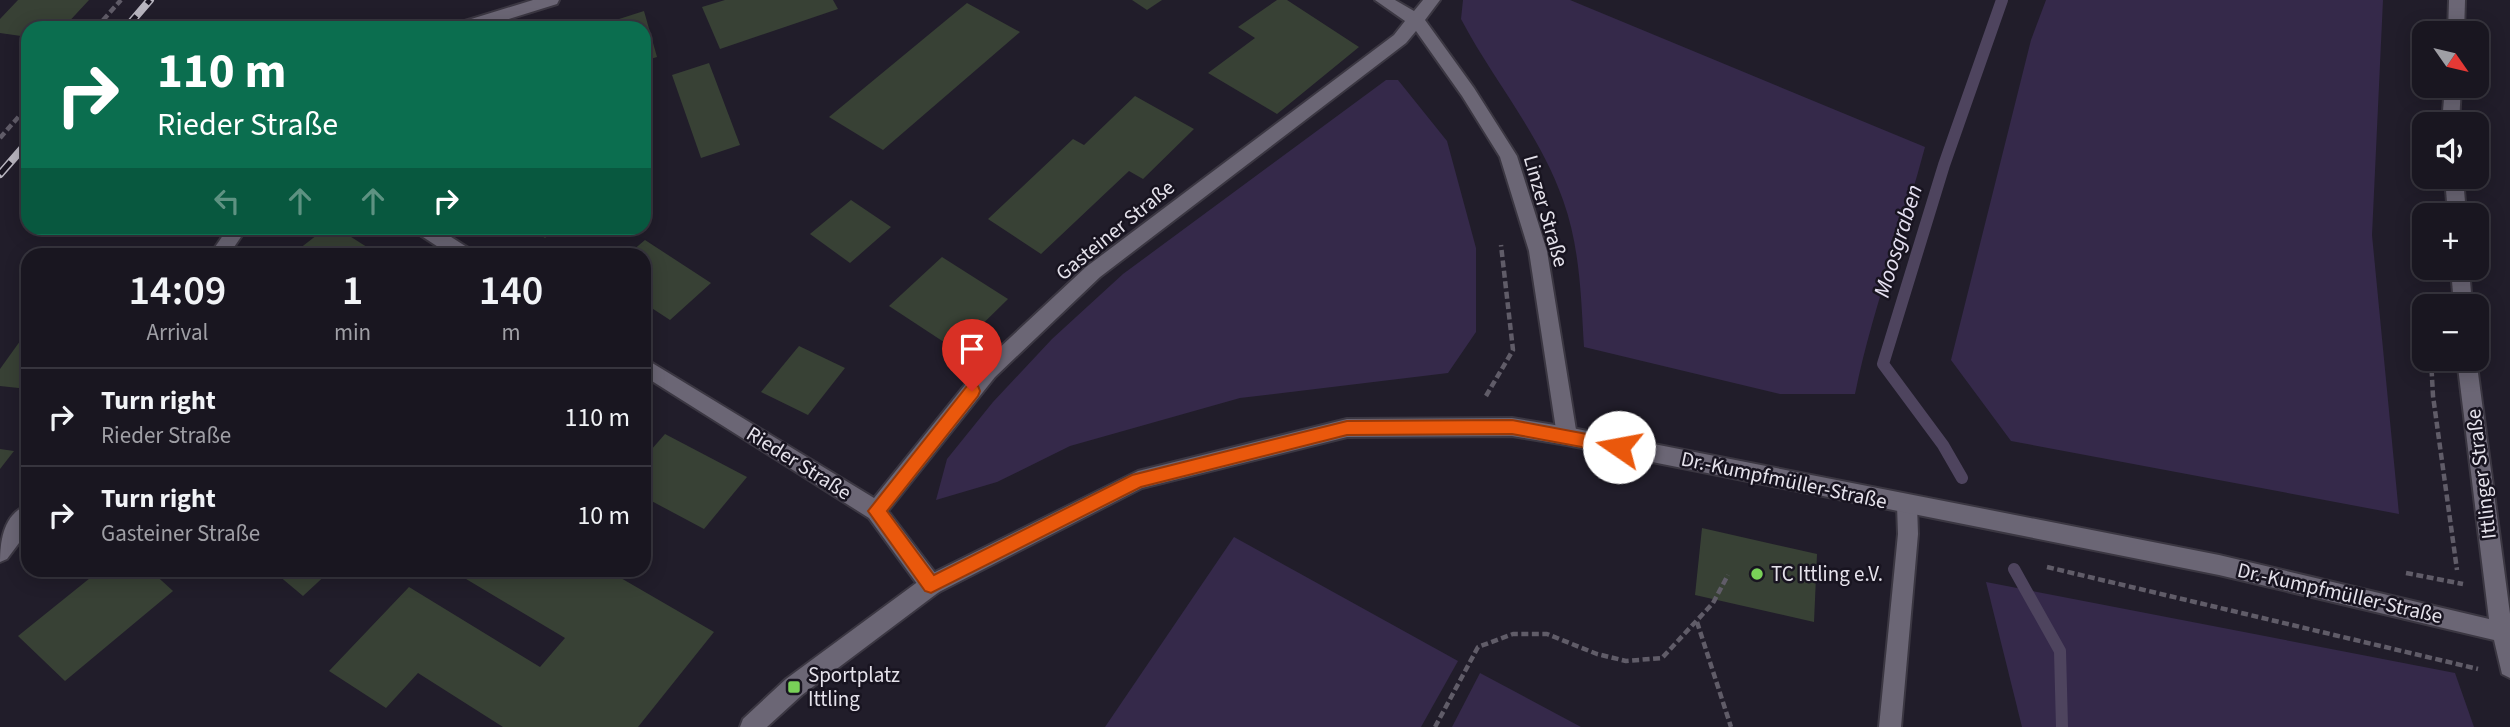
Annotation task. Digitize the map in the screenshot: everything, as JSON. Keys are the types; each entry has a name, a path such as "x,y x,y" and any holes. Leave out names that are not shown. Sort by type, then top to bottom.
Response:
{"street":[{"path":"484,21 551,0"},
{"name":"Linzer Straße","path":"1383,0 1417,21 1468,92 1508,156 1538,251 1567,436"},
{"name":"Gasteiner Straße","path":"876,511 988,371 1093,272 1400,39 1432,0"},
{"path":"2457,21 2458,0"},
{"path":"433,235 454,248"},
{"name":"Rieder Straße","path":"651,370 876,511 931,585"},
{"name":"Ittlinger Straße","path":"2470,371 2506,633 2499,669"},
{"name":"Dr.-Kumpfmüller-Straße","path":"751,727 794,687 931,585 1138,480 1347,428 1512,427 1567,436 2219,565 2506,633"},
{"path":"1890,727 1908,534 1906,505"},
{"path":"0,552 21,524"}],"path":[{"path":"102,21 121,0"},
{"path":"0,138 21,114"},
{"path":"1468,427 1513,350 1501,243"},
{"path":"2044,566 2499,669"},
{"path":"1435,727 1478,646 1513,634 1547,634 1597,654 1626,661 1662,658 1713,603 1728,575"},
{"path":"1697,621 1731,727"}],"shaded area":[{"path":"1463,0 1570,0 1925,147 1870,332 1855,394 1780,394 1584,347 1576,254 1563,200 1542,152 1461,19"},
{"path":"2046,0 2383,0 2372,235 2399,514 2011,441 1951,360 2031,40"},
{"path":"1386,80 1398,80 1447,141 1476,248 1476,332 1448,373 1240,398 1070,446 997,482 936,500 947,459 993,402 1052,339 1123,274"},
{"path":"1234,537 1458,661 1421,727 1105,727"},
{"path":"1986,582 2455,673 2474,727 2022,727"},
{"path":"1480,673 1581,727 1452,727"}],"building":[{"path":"18,0 89,0 70,21 21,21 21,36 0,33 0,19"},
{"path":"725,0 833,0 838,9 720,49 702,7"},
{"path":"1132,0 1162,0 1147,10"},
{"path":"1277,0 1287,0 1359,47 1277,114 1208,73 1255,38 1238,27"},
{"path":"967,3 1020,32 883,150 829,117"},
{"path":"644,11 647,21 613,21"},
{"path":"651,36 657,57 651,59"},
{"path":"709,63 740,145 701,158 672,75"},
{"path":"1135,96 1194,129 1143,179 1129,171 1041,254 988,219 1073,139 1084,145"},
{"path":"851,200 891,227 850,263 810,234"},
{"path":"317,235 348,235 368,248 300,248"},
{"path":"645,240 711,283 670,320 651,308 651,248 636,248"},
{"path":"942,257 1008,299 956,350 889,306"},
{"path":"21,340 21,388 0,386 0,369"},
{"path":"799,346 845,368 808,415 761,392"},
{"path":"665,434 747,477 704,529 651,501 651,450"},
{"path":"0,449 14,451 0,469"},
{"name":"TC Ittling e.V.","path":"1702,528 1817,554 1814,622 1695,595"},
{"path":"91,577 158,577 173,591 65,681 18,636"},
{"path":"280,577 323,577 303,596"},
{"path":"463,577 619,577 714,632 638,727 503,727 418,673 386,708 329,671 409,587 540,667 565,638"}],"waterway":[{"name":"Moosgraben","path":"1962,478 1943,445 1883,364 1944,165 2002,0"},
{"path":"2014,569 2060,651 2062,727"}],"railway":[{"path":"132,21 150,0"},
{"path":"0,174 21,150"}],"place":[{"name":"TC Ittling e.V.","path":"1757,574"},
{"name":"Sportplatz Ittling","path":"794,687"}],"route":[{"path":"972,391 876,511 931,585 1138,480 1347,428 1512,427 1619,447"}]}
